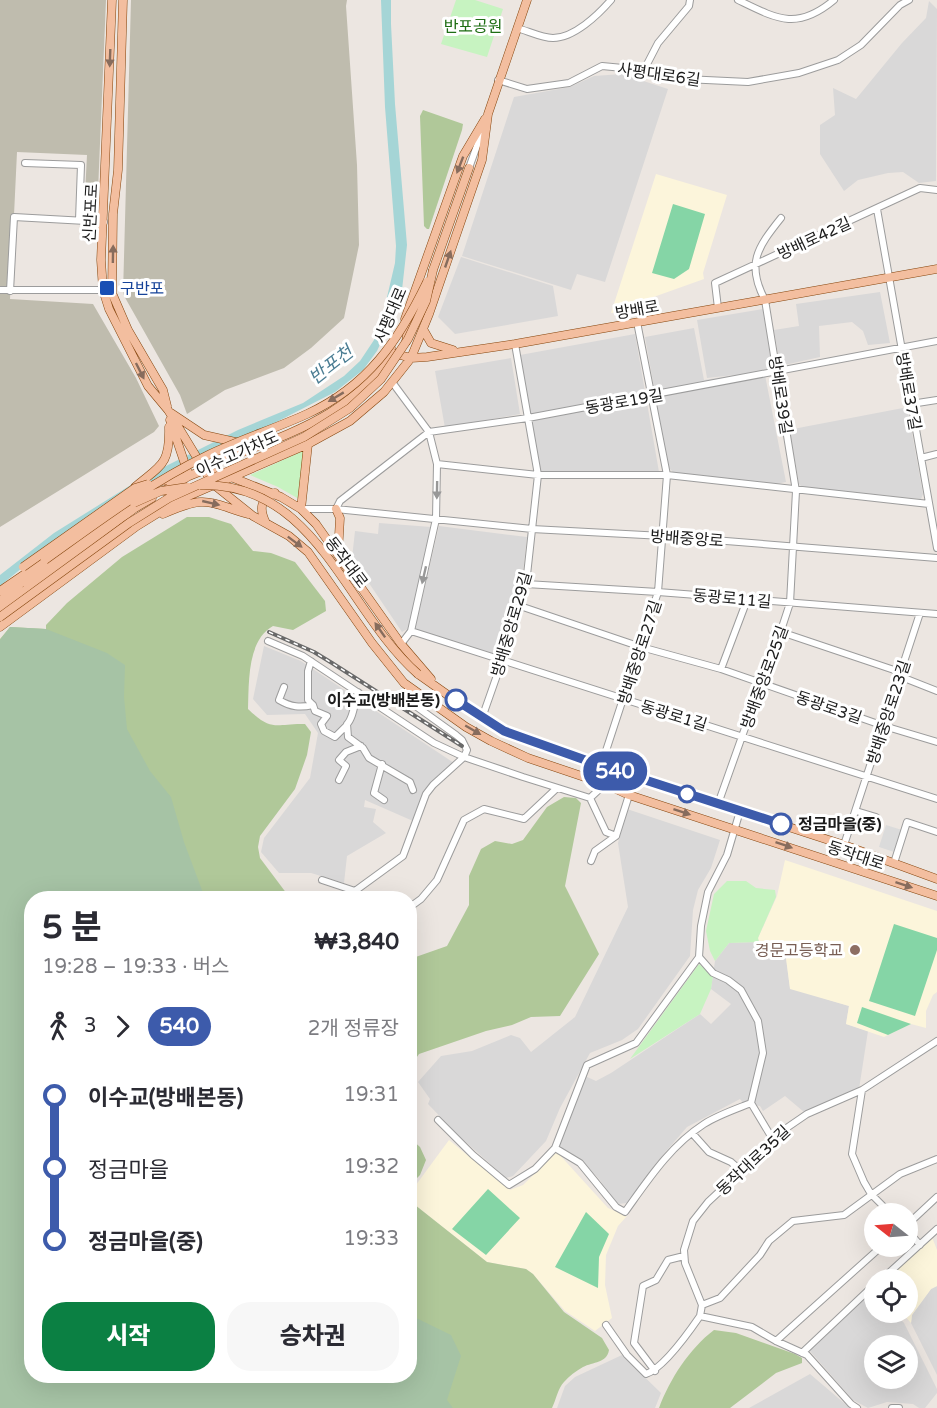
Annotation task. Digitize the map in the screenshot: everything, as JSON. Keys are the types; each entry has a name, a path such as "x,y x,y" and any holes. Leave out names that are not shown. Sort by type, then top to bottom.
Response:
{"main road":[{"name":"신반포로","path":"112,0 102,290 109,309 148,386 168,410 198,462 206,468"},
{"name":"신반포로","path":"123,0 118,170 113,214 112,290 114,301 128,330 163,390 168,410"},
{"name":"사평대로","path":"231,477 308,444 350,421 384,392 409,357 429,314 482,160 488,114 527,0"},
{"name":"사평대로","path":"206,468 232,455 307,426 354,396 378,372 413,297 463,156 488,114"},
{"name":"이수고가차도","path":"0,617 129,523 169,498 304,437 350,408 381,379 408,339 426,301 433,270 470,168"},
{"name":"방배로","path":"389,352 409,357 427,357 515,344 937,269"},
{"name":"이수고가차도","path":"45,560 150,486 206,456 309,413 349,389 376,366 400,333 433,270"},
{"path":"409,357 406,342 413,297"},
{"path":"411,311 411,317 416,323 421,323 429,314"},
{"path":"423,328 431,343 458,351"},
{"path":"0,590 23,567 135,488 165,462 169,448 168,410"},
{"path":"168,410 204,435 255,446"},
{"path":"168,410 187,472"},
{"path":"301,508 308,444"},
{"path":"135,488 206,468"},
{"name":"동작대로","path":"206,468 275,493 301,508 338,553 401,644 435,685"},
{"name":"동작대로","path":"206,468 213,484 253,516 289,536 308,552 372,643 408,686 424,699 491,741 528,758 629,795 937,896"},
{"path":"0,609 187,472"},
{"name":"동작대로","path":"0,627 137,526 179,500 231,477"},
{"name":"동작대로","path":"23,582 134,503 161,491 203,485 233,488 256,496 281,509 302,526 332,561 393,649 418,674 504,731 602,766 844,845 937,879"},
{"path":"266,523 261,510 262,502 266,497 275,493"},
{"name":"동작대로","path":"137,526 192,502 202,500 253,516"},
{"path":"336,509 340,518 338,553"},
{"path":"0,601 45,560"},
{"path":"0,590 45,560"},
{"path":"424,699 423,692 435,685"}],"street":[{"path":"517,28 552,38 565,36 575,31 611,0"},
{"path":"644,70 658,43 689,6 690,0"},
{"path":"738,0 775,18 797,20 820,12 834,0"},
{"name":"사평대로6길","path":"498,80 526,89 569,83 602,66 644,70 685,80 748,82 799,73 837,60 861,45 900,4 909,0"},
{"name":"사평대로","path":"470,168 488,114"},
{"path":"25,163 81,165 78,220"},
{"name":"방배로42길","path":"718,308 715,283 920,188 937,190"},
{"path":"877,209 889,278"},
{"path":"10,291 14,217 104,222"},
{"path":"754,265 756,255 781,218"},
{"name":"방배로39길","path":"754,265 758,286 765,300 796,491 794,546"},
{"name":"방배로37길","path":"889,278 937,548"},
{"path":"0,291 112,290"},
{"name":"방배중앙로27길","path":"602,766 658,592 663,536 667,475 637,322"},
{"name":"동광로19길","path":"336,509 340,501 429,432 528,418 651,396 937,341"},
{"name":"방배중앙로29길","path":"482,718 526,584 538,475 515,344"},
{"path":"392,382 429,432 437,464 436,519 411,631 401,644"},
{"path":"911,404 937,400"},
{"path":"921,458 937,454"},
{"path":"437,464 538,475 667,475 929,504"},
{"name":"방배중앙로","path":"301,508 328,511 336,509 532,529 663,536 937,558"},
{"name":"방배중앙로25길","path":"718,804 790,603 794,546"},
{"name":"동광로11길","path":"526,584 937,614"},
{"path":"722,669 747,600"},
{"name":"동광로3길","path":"520,606 641,647 722,669 884,726 937,742"},
{"name":"방배중앙로23길","path":"844,845 920,613"},
{"name":"동광로1길","path":"411,631 937,799"},
{"path":"781,632 899,674 937,691"},
{"path":"268,641 303,656 434,743 464,756 590,798 606,832 616,836"},
{"path":"311,661 308,671 308,700 315,711 327,716 321,724 324,731 335,737 351,721 358,692"},
{"name":"동작대로","path":"408,686 410,702 462,740 467,750 464,756"},
{"path":"284,687 279,700 295,707 313,705"},
{"path":"347,724 348,736 361,746 369,758 410,782 413,790"},
{"path":"339,780 346,766 339,760 346,752 361,746"},
{"path":"322,880 355,891 403,856 426,794 464,756"},
{"path":"382,764 374,793 384,800"},
{"path":"590,798 604,784"},
{"path":"417,902 437,880 464,820 484,809 524,819 557,788"},
{"path":"591,861 595,851 616,836 629,795"},
{"path":"856,810 876,817"},
{"path":"438,1120 473,1155 509,1185 535,1169 555,1148 587,1065 636,1043 699,957 701,926 708,892 727,855 740,811"},
{"path":"894,863 907,822 937,832"},
{"path":"699,957 713,973 728,980 741,990 758,1021 763,1053 751,1103 772,1138"},
{"path":"936,1042 937,1035"},
{"name":"동작대로35길","path":"684,1256 686,1239 693,1221 708,1202 772,1138 807,1114 862,1090 936,1042"},
{"path":"862,1090 852,1154 864,1182 880,1203"},
{"path":"555,1148 580,1163 616,1208 625,1212 666,1158 692,1133 706,1123 751,1103"},
{"path":"692,1133 709,1152 731,1162 741,1171"},
{"path":"702,1305 720,1298 770,1241 793,1221 844,1215 900,1174 937,1159"},
{"path":"918,1215 937,1197"},
{"path":"893,1269 937,1229"},
{"path":"606,1325 627,1355 646,1374 655,1371 700,1316 702,1305 684,1256 668,1260 656,1280 643,1286 634,1343 655,1371"},
{"path":"776,1341 870,1257"},
{"path":"802,1353 864,1294"},
{"path":"700,1316 752,1327 807,1355 857,1408"},
{"path":"892,1408 899,1408"}],"shaded area":[{"path":"0,0 106,0 97,215 84,214 87,155 17,152 10,299 93,304 136,378 159,426 154,432 0,527"},
{"path":"131,0 347,0 357,165 359,245 344,318 311,348 284,368 225,390 187,414 180,395 123,294"},
{"path":"929,1 937,9 936,181 919,183 903,172 888,173 858,180 844,191 820,154 820,125 835,115 833,88 856,99 902,43 926,18"},
{"path":"622,74 668,89 605,282 577,274 571,290 462,256 514,97 570,87 594,76"},
{"path":"656,174 727,195 703,273 704,279 648,299 643,309 611,313"},
{"path":"461,257 553,286 558,316 455,334 438,317"},
{"path":"880,292 890,343 868,345 863,331 852,322 819,326 820,357 780,366 774,330 799,326 796,304"},
{"path":"763,309 772,368 764,370 786,482 776,484 674,473 668,467 645,337 694,328 704,380 734,375 707,378 697,320"},
{"path":"635,334 659,472 540,472 520,355"},
{"path":"511,358 520,414 445,428 435,371"},
{"path":"903,408 908,411 923,494 921,499 802,487 799,484 790,434 793,429"},
{"path":"379,523 431,527 409,628 402,632 352,558 355,531 378,534"},
{"path":"439,526 527,537 522,582 500,656 415,629"},
{"path":"264,646 301,661 454,763 424,792 413,821 365,800 364,807 376,809 373,822 386,833 347,856 344,883 311,873 279,873 261,852 264,838 310,778 318,733 305,714 267,715 253,699"},
{"path":"627,809 720,840 711,868 698,890 693,910 690,956 638,1029 622,1040 590,1053 560,1108 546,1141 513,1176 506,1178 458,1135 428,1104 430,1099 418,1082 441,1056 472,1051 511,1035 520,1038 531,1052 575,1017 628,907 618,843"},
{"path":"886,825 902,830 894,852 879,847"},
{"name":"경문고등학교","path":"785,860 937,911 937,992 933,995 926,1011 926,1028 911,1024 884,1037 846,1024 849,1006 790,989 786,958 759,942 758,938 777,896"},
{"path":"759,942 786,958 790,988 849,1006 846,1024 868,1031 859,1089 804,1112 785,1096 763,1111 760,1106 744,1104 740,1099 687,1127 656,1163 628,1203 617,1204 599,1179 582,1161 558,1146 585,1076 596,1081 611,1073 700,1014 711,1024 731,1004 711,989 715,961 729,943"},
{"path":"449,1140 510,1190 523,1185 557,1152 608,1208 627,1216 618,1226 606,1255 605,1285 612,1318 595,1331 565,1311 526,1269 487,1262 417,1207 417,1183"},
{"path":"932,1237 937,1250 937,1286 931,1289 918,1307 918,1269 897,1269 910,1257 918,1257 918,1250"},
{"path":"937,1286 937,1375 911,1323 918,1323 918,1307 931,1289"},
{"path":"864,1298 864,1323 904,1323 910,1335 864,1335 864,1389 918,1389 918,1351 937,1393 925,1408 919,1408 913,1404 887,1402 868,1408 853,1400 809,1350"},
{"path":"622,1355 661,1393 655,1408 557,1408 565,1386 575,1377"},
{"path":"810,1374 850,1408 749,1408"}],"green space":[{"name":"반포공원","path":"456,0 475,0 503,9 487,57 441,44"},
{"path":"423,110 463,124 429,229 424,226 420,116"},
{"path":"673,204 705,214 689,269 674,279 652,273"},
{"path":"305,450 299,499 250,475"},
{"path":"187,517 209,517 231,524 253,551 271,553 295,562 325,601 326,611 293,630 273,626 265,633 258,641 249,675 248,709 269,724 305,724 311,732 307,755 295,789 260,836 258,847 260,858 285,891 65,891 0,756 0,639 10,627 46,629 46,625 67,603 122,557"},
{"path":"10,627 46,629 107,653 125,665 124,697 127,729 150,771 171,797 184,842 202,891 24,891 24,1383 417,1383 417,1318 451,1335 461,1356 447,1400 453,1408 0,1408 0,640"},
{"path":"564,797 576,798 581,803 565,886 599,954 560,1016 531,1017 419,1054 417,1057 417,957 447,946 469,905 469,876 481,849 495,841 512,844 523,840 547,807"},
{"path":"727,881 746,881 756,888 775,890 776,897 758,938 759,942 729,943 715,961 710,951 706,931 714,894"},
{"path":"894,924 937,938 937,950 915,1016 869,1001"},
{"path":"699,964 713,976 711,989 700,1014 630,1059"},
{"path":"862,1007 911,1024 888,1035 857,1023"},
{"path":"417,1144 426,1160 417,1178"},
{"path":"488,1189 520,1218 486,1255 452,1229"},
{"path":"417,1207 487,1262 526,1269 533,1274 564,1312 602,1338 609,1350 606,1357 599,1362 583,1367 568,1378 560,1387 552,1408 276,1408 381,1383 417,1383"},
{"path":"586,1212 609,1234 599,1257 598,1288 555,1267"},
{"path":"714,1330 736,1333 795,1354 802,1358 802,1363 776,1373 730,1408 659,1408 681,1365 696,1346"}],"water":[{"name":"반포천","path":"381,0 391,0 395,104 407,245 402,290 377,351 363,370 335,392 198,462 39,554 0,586 0,575 54,533 142,478 238,430 303,403 344,376 360,361 374,340 395,263 396,246 385,107"}],"railway":[{"path":"269,632 314,652 462,746"}],"bus line":[{"name":"540","path":"456,700 504,731 602,766 781,824"}],"place":[{"name":"구반포","path":"107,288"},
{"name":"이수교(방배본동)","path":"456,700"},
{"name":"정금마을(중)","path":"781,824"},
{"name":"경문고등학교","path":"855,950"}]}
